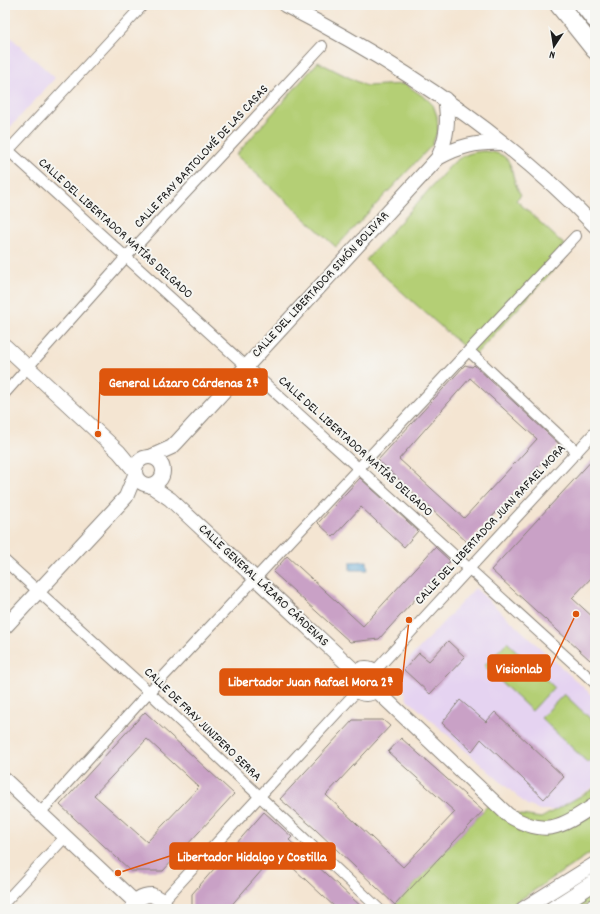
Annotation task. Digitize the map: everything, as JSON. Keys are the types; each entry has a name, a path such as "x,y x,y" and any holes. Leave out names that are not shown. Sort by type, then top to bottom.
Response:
{"highway":[{"path":"559,5 595,50"},
{"path":"584,5 595,19"}],"main road":[{"path":"285,5 332,29 445,99 529,165 595,226"},
{"name":"CALLE DEL LIBERTADOR SIMÓN BOLIVAR","path":"438,158 448,130 448,114 445,99"},
{"name":"CALLE DEL LIBERTADOR SIMÓN BOLIVAR","path":"155,480 172,447 438,158 452,150 468,145 485,142 502,144"},
{"path":"5,346 119,452 140,465 158,461 155,480"},
{"name":"CALLE DEL LIBERTADOR SIMÓN BOLIVAR","path":"140,465 172,447"},
{"path":"140,465 139,482 155,480"},
{"path":"128,494 140,465"},
{"path":"5,627 128,494 155,480"},
{"name":"CALLE GENERAL LÁZARO CÁRDENAS","path":"155,480 170,499 356,672"},
{"path":"367,668 375,671 379,682 376,690 365,694 357,691 353,684 356,672 367,668"},
{"path":"376,690 508,815 523,824 550,828 570,821 595,805"},
{"path":"5,780 66,836 134,905 146,895 158,897 165,905"},
{"path":"523,909 595,864"},
{"path":"553,909 595,882"},
{"path":"538,909 550,892"},
{"path":"591,909 595,907"}],"street":[{"path":"6,152 144,5"},
{"name":"CALLE FRAY BARTOLOMÉ DE LAS CASAS","path":"5,393 126,257 322,46"},
{"name":"CALLE DEL LIBERTADOR MATÍAS DELGADO","path":"6,152 126,257 595,683"},
{"path":"41,812 149,692 576,236"},
{"path":"468,351 576,452"},
{"name":"CALLE DEL LIBERTADOR JUAN RAFAEL MORA","path":"375,671 595,432"},
{"name":"CALLE DE FRAY JUNIPERO SERRA","path":"5,561 149,692 258,797 379,909"},
{"path":"165,905 258,797 357,691"},
{"path":"5,902 66,836"}],"shaded area":[{"path":"5,32 55,78 5,133"},
{"path":"475,588 595,698 595,786 555,810 540,810 527,805 407,699 398,671"}],"green space":[{"path":"318,62 366,86 405,84 433,105 437,116 438,130 432,145 336,247 236,155"},
{"path":"484,151 503,156 508,160 521,195 516,200 571,251 474,356 366,260 452,164 467,154"},
{"path":"507,642 554,687 532,711 484,666"},
{"path":"564,694 595,723 595,756 588,763 541,718"},
{"path":"595,788 595,850 506,909 391,909 496,797 515,814 541,818"},
{"path":"595,890 595,900 579,909 564,909"}],"water":[{"path":"367,561 368,570 350,570 350,562"}],"building":[{"path":"465,365 472,367 474,365 559,444 468,543 378,460","holes":["470,378 537,439 464,518 399,459"]},
{"path":"595,457 595,574 572,598 595,619 595,654 590,660 491,570"},
{"path":"360,478 418,531 404,547 361,507 333,537 318,523"},
{"path":"435,547 450,561 379,639 350,642 273,572 287,556 363,626"},
{"path":"448,641 465,657 430,694 404,670 419,653 429,661"},
{"path":"460,700 486,722 495,712 564,777 544,799 481,739 472,751 442,723"},
{"path":"145,712 234,794 163,871 131,871 60,805","holes":["147,739 199,787 147,842 94,795"]},
{"path":"353,720 383,720 390,726 326,795 403,867 455,812 388,752 401,738 483,811 395,905 315,829 280,799"},
{"path":"264,812 292,837 289,840 364,909 337,909 277,853 228,909 192,909 192,894"}],"place":[{"name":"General Lázaro Cárdenas 2ª","path":"98,434"},
{"name":"Visionlab","path":"576,614"},
{"name":"Libertador Juan Rafael Mora 2ª","path":"409,620"},
{"name":"Libertador Hidalgo y Costilla","path":"118,873"}]}
